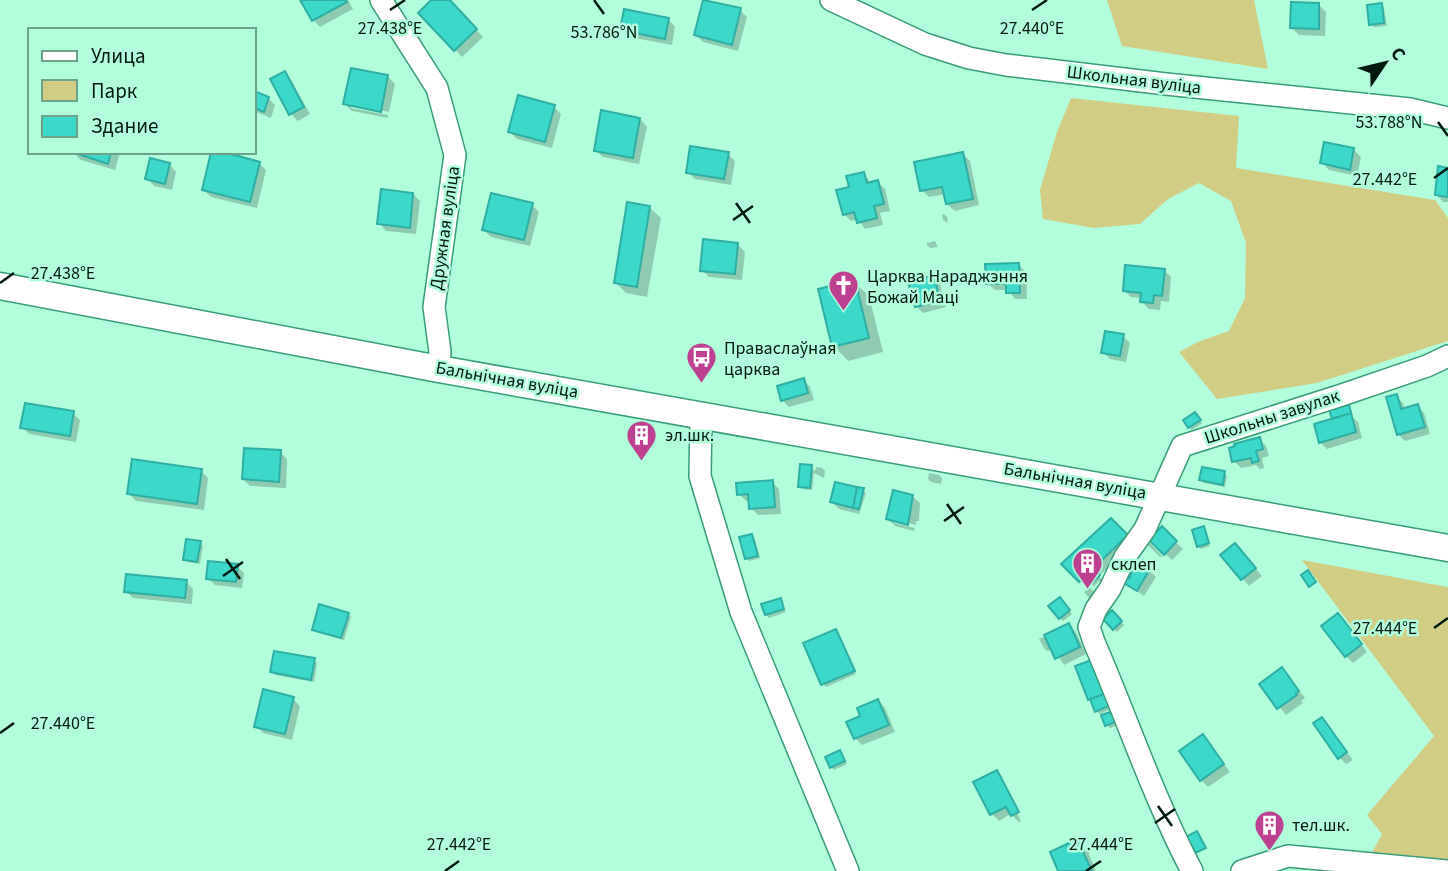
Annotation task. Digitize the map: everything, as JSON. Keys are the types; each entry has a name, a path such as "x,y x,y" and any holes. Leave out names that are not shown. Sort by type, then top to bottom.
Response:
{"street":[{"name":"Дружная вуліца","path":"381,0 437,88 455,155 434,307 440,352 439,369"},
{"name":"Школьная вуліца","path":"831,0 925,44 969,58 1166,84 1410,109 1448,118"},
{"name":"Бальнічная вуліца","path":"0,286 394,361 1448,548"},
{"name":"Школьны завулак","path":"1192,871 1141,761 1089,627 1096,609 1110,589 1125,557 1145,529 1182,446 1352,392 1448,356"},
{"path":"701,414 700,476 741,612 848,871"},
{"path":"1242,871 1288,856 1447,871"}],"green space":[{"path":"1107,0 1254,0 1268,69 1122,46"},
{"path":"1071,98 1239,116 1236,168 1435,200 1448,218 1448,341 1317,383 1217,399 1179,352 1229,331 1245,298 1246,243 1231,201 1199,183 1168,199 1140,224 1094,228 1043,219 1040,190 1057,132"},
{"path":"1302,560 1448,587 1448,862 1369,858 1382,834 1367,815 1434,736"}],"building":[{"path":"300,0 346,0 347,2 312,21"},
{"path":"431,0 450,0 477,29 454,51 418,13"},
{"path":"703,0 741,8 732,45 694,35"},
{"path":"1291,2 1319,3 1319,29 1290,28"},
{"path":"1382,3 1384,23 1369,25 1367,5"},
{"path":"624,9 669,18 665,39 620,30"},
{"path":"351,68 388,75 381,112 343,104"},
{"path":"285,71 304,107 289,115 270,79"},
{"path":"256,92 269,97 264,112 256,109"},
{"path":"518,95 555,105 545,142 508,132"},
{"path":"601,110 640,118 633,158 594,151"},
{"path":"1324,142 1354,148 1350,170 1320,163"},
{"path":"690,146 729,152 724,179 686,173"},
{"path":"963,152 973,199 946,204 942,187 920,191 914,162"},
{"path":"78,154 110,154 108,164"},
{"path":"211,154 231,154 260,162 250,202 202,190"},
{"path":"150,158 170,163 165,184 145,179"},
{"path":"1438,166 1448,168 1448,197 1435,195"},
{"path":"864,172 867,183 878,180 884,204 874,206 877,218 857,223 854,212 843,215 836,190 849,187 846,176"},
{"path":"381,189 413,193 410,228 377,224"},
{"path":"491,193 533,203 524,240 482,230"},
{"path":"627,202 650,206 637,287 614,283"},
{"path":"703,239 738,243 735,274 700,271"},
{"path":"1019,263 1020,293 1006,293 1006,284 986,284 985,264"},
{"path":"1125,265 1165,269 1162,296 1154,295 1153,303 1140,302 1141,293 1123,291"},
{"path":"934,275 940,301 915,307 908,282"},
{"name":"Царква Нараджэння Божай Маці","path":"855,280 869,338 832,347 818,289"},
{"path":"1105,331 1124,334 1120,356 1101,353"},
{"path":"804,378 808,393 781,401 777,386"},
{"path":"1397,394 1401,409 1418,404 1425,427 1397,435 1386,397"},
{"path":"1348,401 1351,413 1332,419 1328,406"},
{"path":"25,403 74,411 70,436 20,428"},
{"path":"1195,412 1201,420 1188,428 1183,420"},
{"path":"1351,413 1356,432 1319,443 1314,424"},
{"path":"1260,437 1263,449 1256,451 1259,461 1252,463 1251,458 1232,462 1229,448"},
{"path":"244,448 281,450 279,482 242,479"},
{"path":"132,459 202,469 197,504 127,494"},
{"path":"800,464 812,465 810,488 798,487"},
{"path":"1202,467 1225,471 1223,485 1199,480"},
{"path":"773,480 775,507 749,509 748,494 737,495 736,483"},
{"path":"835,482 857,487 853,508 830,502"},
{"path":"857,487 864,488 859,509 853,508"},
{"path":"893,490 913,495 908,525 886,519"},
{"path":"1111,518 1128,535 1079,582 1061,564"},
{"path":"1162,526 1177,541 1164,555 1149,540"},
{"path":"1204,526 1209,543 1197,547 1192,530"},
{"path":"752,534 758,556 745,559 739,537"},
{"path":"186,539 201,541 197,562 183,560"},
{"path":"1235,543 1256,568 1241,580 1220,555"},
{"path":"208,561 238,564 236,582 206,579"},
{"path":"1136,561 1150,569 1137,591 1120,581 1123,575 1129,579"},
{"path":"1094,568 1100,575 1090,585 1083,578"},
{"path":"1308,570 1316,582 1309,587 1301,575"},
{"path":"126,574 187,580 185,598 124,592"},
{"path":"1060,597 1070,610 1059,619 1048,606"},
{"path":"781,598 784,609 765,615 761,604"},
{"path":"319,604 349,613 341,638 312,630"},
{"path":"1112,610 1122,621 1113,630 1103,619"},
{"path":"1338,613 1362,644 1345,657 1321,626"},
{"path":"1069,623 1080,647 1055,659 1044,635"},
{"path":"836,629 855,671 821,685 803,643"},
{"path":"274,651 315,658 311,680 270,672"},
{"path":"1094,659 1107,693 1088,700 1075,666"},
{"path":"1282,667 1299,691 1277,709 1259,684"},
{"path":"263,689 294,697 285,734 254,727"},
{"path":"1107,693 1113,704 1095,712 1090,699"},
{"path":"878,699 889,725 854,739 846,722 860,716 857,708"},
{"path":"1114,711 1118,721 1105,726 1101,715"},
{"path":"1322,717 1347,752 1338,759 1313,723"},
{"path":"1203,734 1224,764 1200,781 1179,751"},
{"path":"840,750 845,761 830,768 825,757"},
{"path":"997,770 1019,812 1011,816 1006,807 990,815 973,782"},
{"path":"1197,831 1206,848 1195,853 1186,837"},
{"path":"1077,839 1092,871 1058,871 1050,852"}],"place":[{"name":"Царква Нараджэння Божай Маці","path":"844,313"},
{"name":"Праваслаўная царква","path":"701,385"},
{"name":"эл.шк.","path":"642,462"},
{"name":"склеп","path":"1088,591"},
{"name":"тел.шк.","path":"1269,852"}]}
